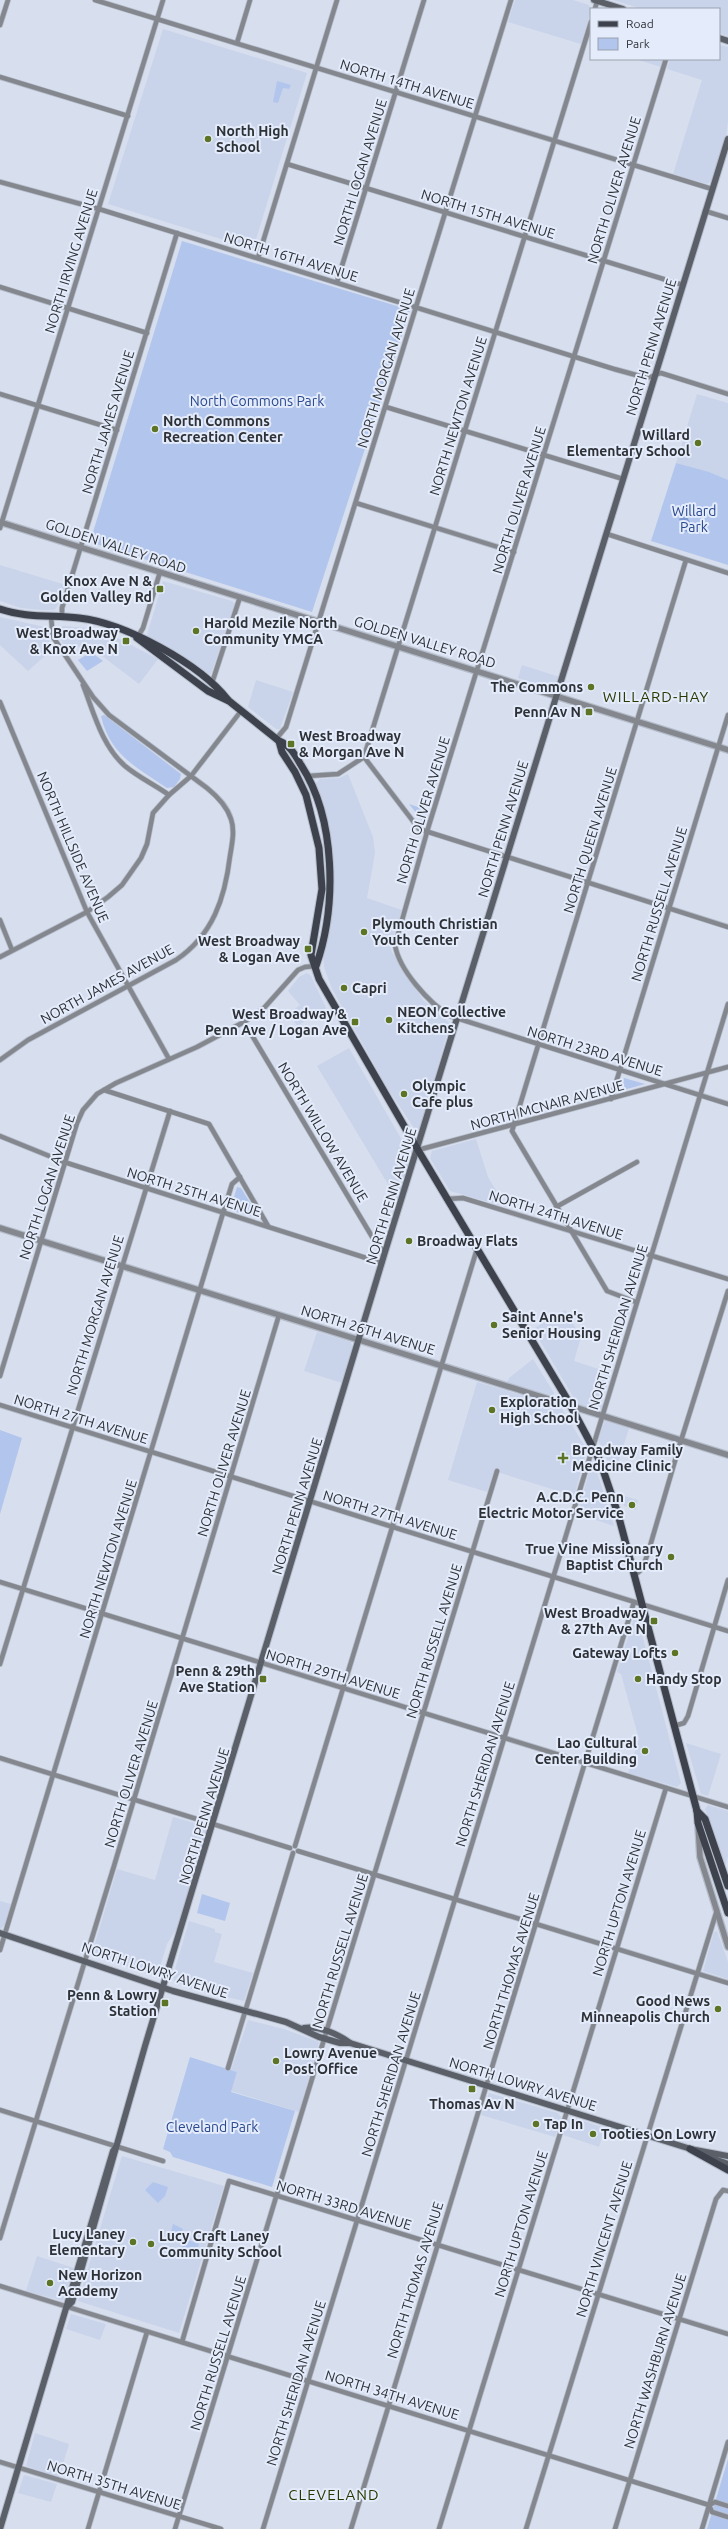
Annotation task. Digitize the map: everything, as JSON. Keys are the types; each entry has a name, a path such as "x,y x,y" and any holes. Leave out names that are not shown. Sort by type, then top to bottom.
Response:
{"main road":[{"path":"596,1 620,8"},
{"name":"NORTH PENN AVENUE","path":"0,2529 113,2151 116,2147 163,1987 214,1825 360,1340 385,1252 418,1150 728,139"},
{"path":"0,609 24,616 51,617 97,622 137,638 164,649 212,683 229,702"},
{"path":"137,638 208,691 229,702 278,740 286,744 308,776 323,818 330,874 329,904 316,966"},
{"path":"278,740 282,752 295,772 306,795 319,848 322,889 311,955 324,992 570,1406 593,1448 609,1484 697,1811 698,1823 728,1913"},
{"path":"697,1811 705,1819 728,1886"},
{"name":"NORTH LOWRY AVENUE","path":"2,1934 163,1987 304,2028 312,2027 342,2036 350,2043"},
{"name":"NORTH LOWRY AVENUE","path":"304,2028 310,2034 325,2039 340,2043 350,2043 647,2135 690,2149 728,2164"},
{"path":"690,2149 728,2170"},
{"name":"NORTH LOWRY AVENUE","path":"690,2149 728,2156"}],"street":[{"path":"0,25 8,0"},
{"name":"NORTH 14TH AVENUE","path":"95,0 712,189"},
{"name":"NORTH IRVING AVENUE","path":"1,524 39,406 163,0"},
{"path":"237,43 250,0"},
{"path":"258,258 337,0"},
{"name":"NORTH LOGAN AVENUE","path":"337,282 424,0"},
{"name":"NORTH MORGAN AVENUE","path":"278,740 286,727 511,0"},
{"name":"NORTH NEWTON AVENUE","path":"364,757 590,25"},
{"name":"NORTH OLIVER AVENUE","path":"395,948 395,942 427,832 666,60"},
{"path":"0,77 128,116"},
{"name":"NORTH 15TH AVENUE","path":"287,164 683,285"},
{"name":"NORTH 16TH AVENUE","path":"0,182 99,209 647,378 654,377"},
{"path":"706,211 728,218"},
{"name":"NORTH JAMES AVENUE","path":"62,618 62,608 118,430 177,233"},
{"path":"0,287 147,333"},
{"path":"654,377 661,373 728,394"},
{"path":"0,394 118,430"},
{"path":"386,407 623,479"},
{"path":"356,504 514,552"},
{"name":"GOLDEN VALLEY ROAD","path":"1,524 160,572 728,750"},
{"path":"607,534 728,573"},
{"name":"NORTH QUEEN AVENUE","path":"513,1125 638,721 686,560"},
{"path":"137,638 143,628 160,572"},
{"path":"212,683 240,597"},
{"name":"NORTH JAMES AVENUE","path":"0,1060 24,1042 176,960 194,946 211,925 225,891 232,843 232,821 222,802 191,776 109,715 79,676 53,637 51,617"},
{"name":"NORTH JAMES AVENUE","path":"79,676 101,731 115,755 128,769 169,795"},
{"name":"NORTH HILLSIDE AVENUE","path":"0,702 87,912 169,1059"},
{"path":"0,957 87,912 108,897 131,874 147,844 153,813 169,795 191,776 242,711"},
{"name":"NORTH RUSSELL AVENUE","path":"611,1099 728,715"},
{"path":"308,776 338,774 364,757 419,829 728,927"},
{"path":"0,920 12,950"},
{"name":"NORTH 23RD AVENUE","path":"395,948 416,984 426,997 444,1013 457,1019 728,1104"},
{"name":"NORTH LOGAN AVENUE","path":"0,1376 64,1162 84,1110 91,1100 104,1090 244,1022 264,1008 298,970 304,966 316,966"},
{"name":"NORTH SHERIDAN AVENUE","path":"263,2529 728,1004"},
{"name":"NORTH WILLOW AVENUE","path":"244,1022 377,1245 385,1252"},
{"name":"NORTH MCNAIR AVENUE","path":"418,1150 728,1067"},
{"path":"104,1090 209,1124 268,1226"},
{"name":"NORTH MORGAN AVENUE","path":"0,1664 121,1266 170,1112"},
{"path":"513,1125 513,1135 569,1231 607,1292 636,1302"},
{"name":"NORTH 25TH AVENUE","path":"0,1136 64,1162 382,1263"},
{"path":"556,1207 637,1162"},
{"name":"NORTH NEWTON AVENUE","path":"0,1950 2,1934 54,1774 232,1184 240,1177"},
{"name":"NORTH 24TH AVENUE","path":"446,1199 463,1198 728,1279"},
{"name":"NORTH 26TH AVENUE","path":"0,1228 728,1455"},
{"path":"228,2068 295,1852 295,1846 440,1366 477,1249"},
{"path":"634,1576 645,1564 728,1291"},
{"name":"NORTH OLIVER AVENUE","path":"0,2238 134,1800 279,1315"},
{"name":"NORTH 27TH AVENUE","path":"0,1405 311,1503 728,1631"},
{"name":"NORTH RUSSELL AVENUE","path":"176,2529 497,1471"},
{"path":"674,1726 684,1723 688,1716 728,1580"},
{"name":"NORTH 29TH AVENUE","path":"0,1582 728,1807"},
{"name":"NORTH THOMAS AVENUE","path":"351,2529 634,1602"},
{"path":"0,1758 290,1848 295,1852 375,1874 728,1983"},
{"name":"NORTH UPTON AVENUE","path":"439,2529 566,2110 666,1788"},
{"path":"698,1823 697,1841 700,1857 728,1947"},
{"path":"290,1848 295,1846"},
{"name":"NORTH VINCENT AVENUE","path":"526,2529 716,1910"},
{"path":"0,2110 163,2161"},
{"name":"NORTH 33RD AVENUE","path":"182,2342 229,2181 728,2334"},
{"name":"NORTH WASHBURN AVENUE","path":"615,2529 716,2199 723,2190 728,2190"},
{"name":"NORTH 34TH AVENUE","path":"0,2286 709,2505 715,2502 728,2506"},
{"path":"88,2529 147,2332"},
{"path":"702,2529 728,2442"},
{"name":"NORTH 35TH AVENUE","path":"0,2462 221,2529"},
{"name":"NORTH 34TH AVENUE","path":"709,2505 712,2512 728,2517"}],"shaded area":[{"path":"515,0 573,0 589,5 590,8 590,14 581,44 508,22"},
{"path":"613,0 728,0 728,36 720,33 720,8 639,8"},
{"name":"North High School","path":"163,29 307,73 253,249 108,204"},
{"path":"720,45 728,47 728,121 726,137 711,181 707,184 673,174 702,80 667,69 670,60 720,60"},
{"path":"638,60 664,60 661,67"},
{"path":"697,394 728,403 728,565 714,475 676,463"},
{"path":"686,515 693,528 686,532 679,519"},
{"path":"0,565 66,585 57,607 54,610 21,608 0,601"},
{"path":"163,581 232,601 235,604 211,674 206,675 147,635"},
{"path":"0,617 45,627 48,639 54,648 28,671 0,645"},
{"path":"63,626 86,628 112,635 158,659 139,684 89,646 67,649 58,636 59,629"},
{"path":"522,665 560,677 558,681 548,687 518,678"},
{"path":"256,680 293,692 280,729 276,729 248,707"},
{"path":"348,774 373,837 375,853 367,898 402,910 390,946 392,952 423,1000 450,1023 420,1130 416,1131 388,1089 332,989 324,967 323,951 334,900 334,879 327,825 315,784 320,779 339,778"},
{"path":"307,973 311,976 326,1008 297,1026 289,1013 300,1005 288,991 299,977"},
{"path":"349,1048 411,1156 398,1201 317,1066"},
{"path":"476,1139 488,1177 506,1207 450,1191 430,1158 432,1151"},
{"path":"565,1310 581,1337 574,1361 611,1373 602,1401 603,1407 598,1412 578,1405 533,1329"},
{"path":"317,1332 351,1342 352,1347 342,1383 304,1371"},
{"path":"533,1359 554,1393 553,1396 507,1383 509,1378"},
{"path":"477,1382 561,1407 587,1450 574,1496 494,1471 487,1492 448,1480"},
{"path":"605,1420 629,1428 618,1463 607,1460 598,1440"},
{"path":"590,1469 597,1472 614,1526 577,1514"},
{"path":"621,1495 638,1500 636,1510 624,1506"},
{"path":"634,1618 638,1619 681,1783 677,1787 628,1773 639,1739 621,1674 617,1672"},
{"path":"686,1743 721,1754 708,1796 701,1794"},
{"path":"708,1805 728,1811 728,1856 726,1864 724,1864 705,1809"},
{"path":"173,1817 205,1826 208,1830 177,1928 167,1944 158,1973 153,1975 94,1956 93,1950 117,1869 155,1880"},
{"path":"0,1901 11,1904 5,1925 0,1929"},
{"path":"189,1921 215,1929 215,1932 222,1934 214,1962 253,1973 244,2001 188,1988 174,1981 173,1976"},
{"path":"717,1931 728,1962 728,1979 703,1971 714,1932"},
{"path":"248,2020 284,2029 319,2042 299,2112 231,2091 237,2072 231,2070"},
{"path":"489,2093 558,2113 561,2117 555,2137 481,2115"},
{"path":"571,2117 605,2128 599,2147 563,2135 567,2121"},
{"name":"Lucy Craft Laney Community School","path":"122,2156 224,2186 179,2333 78,2301"},
{"path":"37,2256 74,2268 63,2301 26,2291"},
{"path":"71,2314 106,2324 100,2340 66,2329"},
{"path":"35,2433 69,2444 59,2478 26,2466"},
{"path":"24,2475 57,2484 51,2502 18,2493"}],"green space":[{"path":"277,81 291,85 289,89 283,88 278,103 273,102"},
{"name":"North Commons Park","path":"182,241 410,310 312,612 90,542"},
{"name":"Willard Park","path":"676,463 709,472 728,480 728,565 651,541"},
{"path":"91,652 103,661 87,671 78,660"},
{"path":"104,715 181,774 180,779 174,787 167,788 126,759 111,741 105,729 101,716"},
{"path":"409,804 427,810 424,823"},
{"path":"624,1078 645,1084 620,1091"},
{"path":"237,1187 241,1188 259,1217 257,1218 230,1210"},
{"path":"0,1430 22,1438 0,1514"},
{"path":"202,1894 230,1903 225,1921 197,1913"},
{"name":"Cleveland Park","path":"190,2057 237,2072 231,2092 295,2111 272,2187 173,2157 170,2152 163,2149"},
{"path":"153,2182 168,2187 165,2196 158,2203 145,2190"},
{"path":"173,2224 183,2229 179,2242 169,2239"},
{"path":"185,2239 199,2244 196,2255 181,2250"},
{"path":"728,2459 728,2529 707,2529"}],"place":[{"name":"North High School","path":"208,139"},
{"name":"North Commons Recreation Center","path":"155,429"},
{"name":"Willard Elementary School","path":"698,443"},
{"name":"Knox Ave N & Golden Valley Rd","path":"160,589"},
{"name":"Harold Mezile North Community YMCA","path":"196,631"},
{"name":"West Broadway & Knox Ave N","path":"126,641"},
{"name":"The Commons","path":"591,687"},
{"name":"Penn Av N","path":"589,712"},
{"name":"West Broadway & Morgan Ave N","path":"291,744"},
{"name":"Plymouth Christian Youth Center","path":"364,932"},
{"name":"West Broadway & Logan Ave","path":"308,949"},
{"name":"Capri","path":"344,988"},
{"name":"NEON Collective Kitchens","path":"389,1020"},
{"name":"West Broadway & Penn Ave / Logan Ave","path":"355,1022"},
{"name":"Olympic Cafe plus","path":"404,1094"},
{"name":"Broadway Flats","path":"409,1241"},
{"name":"Saint Anne's Senior Housing","path":"494,1325"},
{"name":"Exploration High School","path":"492,1410"},
{"name":"Broadway Family Medicine Clinic","path":"563,1458"},
{"name":"A.C.D.C. Penn Electric Motor Service","path":"632,1505"},
{"name":"True Vine Missionary Baptist Church","path":"671,1557"},
{"name":"West Broadway & 27th Ave N","path":"654,1621"},
{"name":"Gateway Lofts","path":"675,1653"},
{"name":"Penn & 29th Ave Station","path":"263,1679"},
{"name":"Handy Stop","path":"638,1679"},
{"name":"Lao Cultural Center Building","path":"645,1751"},
{"name":"Penn & Lowry Station","path":"165,2003"},
{"name":"Good News Minneapolis Church","path":"718,2009"},
{"name":"Lowry Avenue Post Office","path":"276,2061"},
{"name":"Thomas Av N","path":"472,2089"},
{"name":"Tap In","path":"536,2124"},
{"name":"Tooties On Lowry","path":"593,2134"},
{"name":"Lucy Laney Elementary","path":"133,2242"},
{"name":"Lucy Craft Laney Community School","path":"151,2244"},
{"name":"New Horizon Academy","path":"50,2283"}],"district":[{"name":"WILLARD-HAY","path":"656,696"},
{"name":"CLEVELAND","path":"334,2494"}]}
